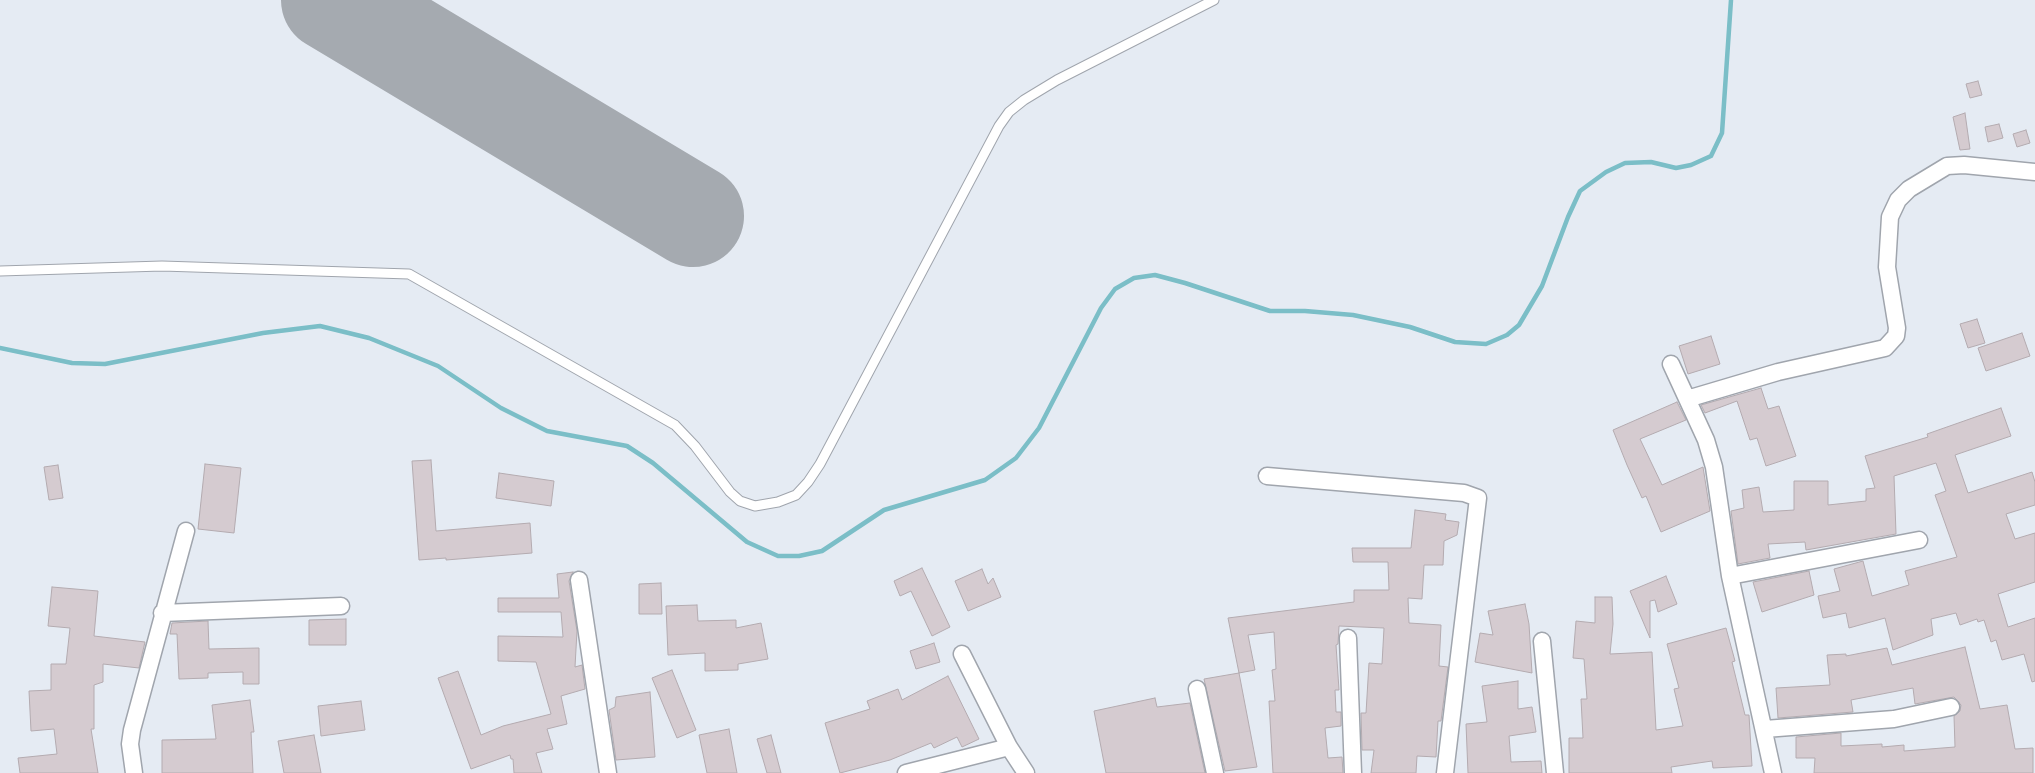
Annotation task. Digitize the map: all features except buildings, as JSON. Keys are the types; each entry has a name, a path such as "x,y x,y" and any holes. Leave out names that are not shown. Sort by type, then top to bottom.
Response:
{"street":[{"path":"1687,399 1778,372 1885,348 1891,344 1896,336 1897,328 1888,259 1890,217 1898,200 1909,189 1947,166 1964,165 2035,172"},
{"path":"1671,364 1706,440 1714,467 1730,576 1774,773"},
{"path":"1267,476 1464,493 1478,498 1444,773"},
{"path":"134,773 130,744 132,730 162,613 186,531"},
{"path":"1730,576 1920,540"},
{"path":"579,580 608,773"},
{"path":"162,613 341,606"},
{"path":"1348,638 1353,773"},
{"path":"1542,641 1555,773"},
{"path":"962,654 1009,747 1026,773"},
{"path":"1197,690 1214,773"},
{"path":"1765,729 1894,719 1951,708"},
{"path":"906,773 1009,747"}],"lane":[{"path":"0,271 162,266 409,274 675,425 696,446 730,492 740,501 755,506 778,502 796,495 808,482 820,464 998,126 1009,112 1024,100 1057,80 1214,0"}],"waterway":[{"path":"0,348 72,363 105,364 263,333 320,326 369,338 438,366 501,408 547,431 627,446 653,463 747,542 778,556 799,556 822,551 884,510 985,480 1016,458 1039,428 1101,308 1115,289 1134,278 1155,275 1270,311 1305,311 1353,315 1410,327 1455,342 1486,344 1507,335 1519,325 1542,286 1580,191 1606,172 1625,163 1651,162 1676,168 1691,165 1711,156 1722,133 1731,0"}],"runway":[{"path":"332,0 693,216"}]}
